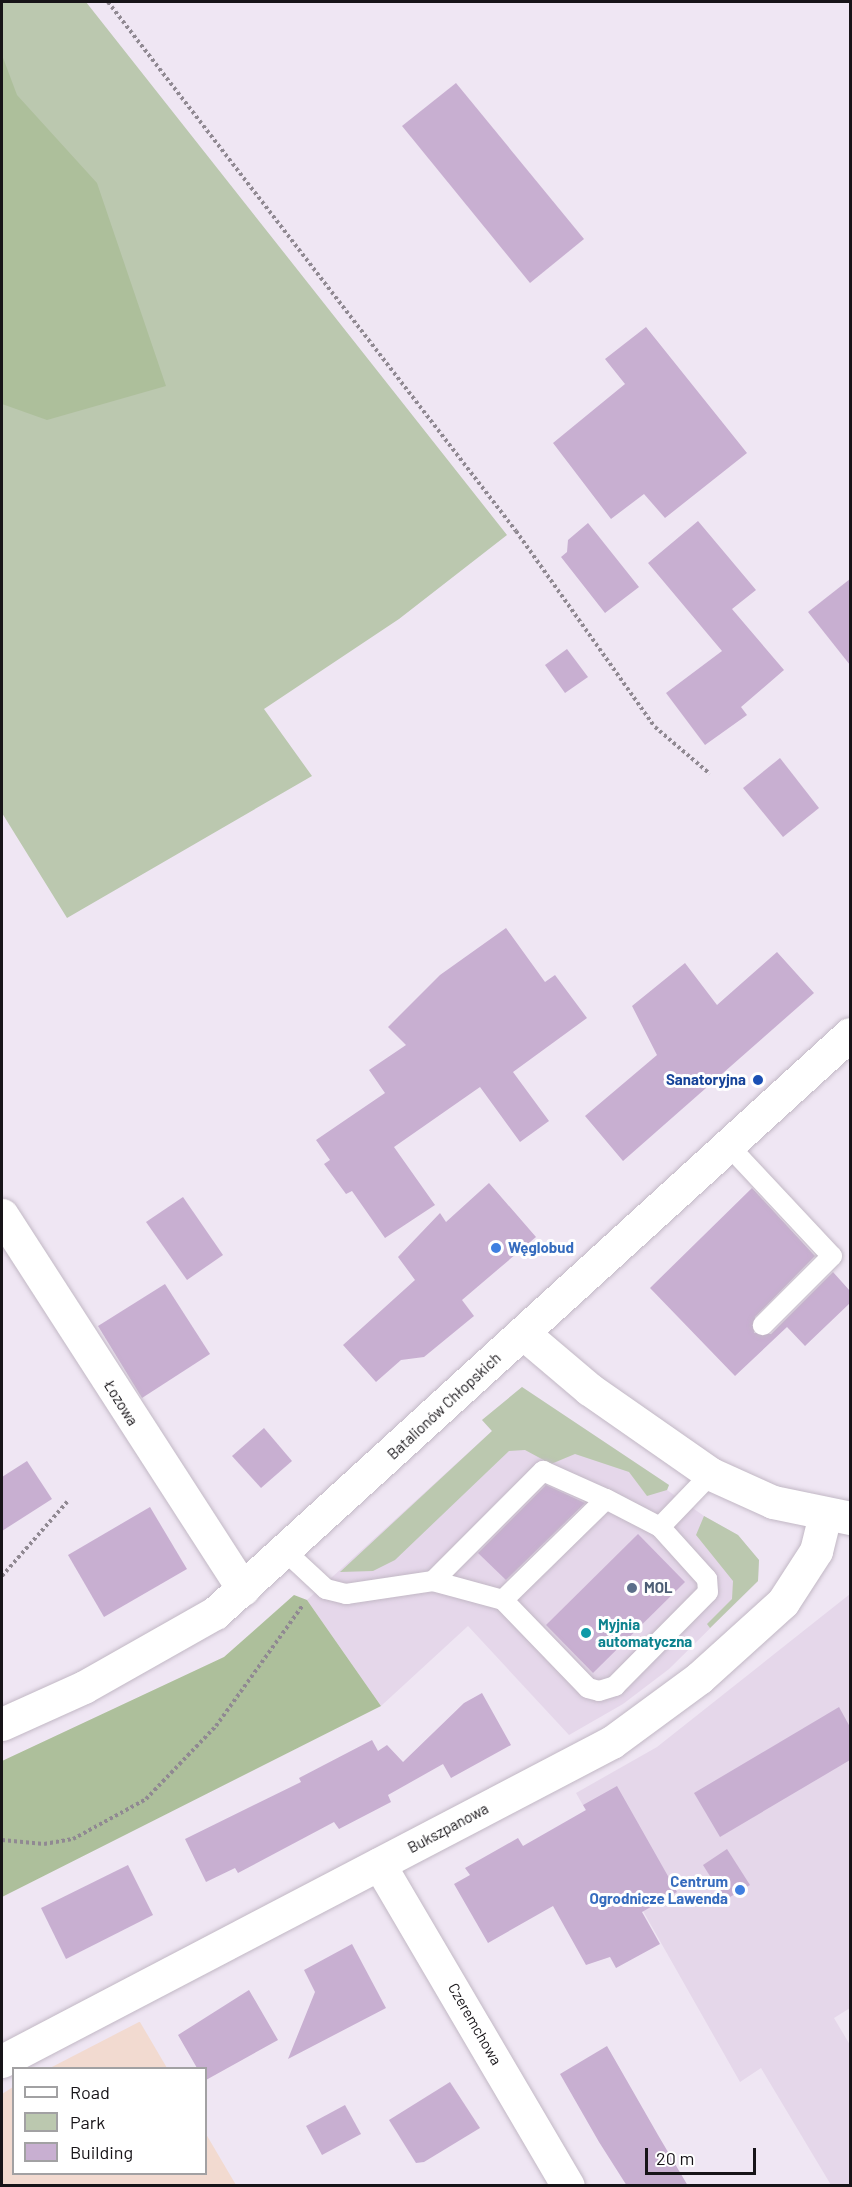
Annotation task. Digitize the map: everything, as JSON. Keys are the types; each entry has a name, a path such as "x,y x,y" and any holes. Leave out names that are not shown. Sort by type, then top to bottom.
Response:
{"street":[{"name":"Batalionów Chłopskich","path":"2,1724 174,1639 243,1589 850,1034"},
{"name":"Łozowa","path":"2,1215 243,1589"},
{"path":"523,1333 589,1389 711,1474 773,1502 838,1516"},
{"name":"Bukszpanowa","path":"2,2061 612,1742 657,1712 783,1602 838,1516"},
{"name":"Czeremchowa","path":"379,1864 568,2186"}],"lane":[{"path":"728,1145 832,1256 763,1325"},
{"path":"285,1551 319,1582 346,1594 433,1581 503,1600 588,1688 599,1691 615,1686 708,1592 707,1579 660,1527 606,1499 543,1471 433,1581"},
{"path":"660,1527 711,1474"},
{"path":"503,1600 606,1499"}],"path":[{"path":"108,2 516,531 655,727 710,774"},
{"path":"2,1576 68,1501"},
{"path":"2,1840 44,1844 73,1839 146,1799 216,1726 319,1582"}],"shaded area":[{"path":"522,1387 669,1485 667,1490 704,1516 738,1535 759,1560 758,1581 669,1669 623,1704 569,1735 468,1626 381,1706 307,1600 492,1431 482,1420"},
{"name":"Centrum Ogrodnicze Lawenda","path":"850,1594 850,2008 834,2018 850,2045 850,2185 831,2185 761,2068 740,2082 576,1793 657,1747"},
{"path":"139,2022 166,2067 52,2067"},
{"path":"12,2088 12,2175 207,2175 207,2136 236,2185 2,2185 2,2094"}],"green space":[{"path":"2,2 86,2 507,535 399,619 264,709 312,776 67,918 2,813"},
{"path":"2,55 17,95 97,183 166,386 47,420 2,404"},
{"path":"522,1387 669,1485 667,1490 647,1496 629,1472 575,1454 551,1464 525,1450 509,1451 395,1560 373,1571 340,1572 492,1431 482,1420"},
{"path":"704,1516 738,1535 759,1560 758,1581 710,1628 707,1624 732,1599 733,1581 696,1535"},
{"path":"294,1595 307,1600 381,1706 2,1897 2,1761 224,1657"}],"building":[{"path":"456,83 584,239 530,283 402,126"},
{"path":"646,327 747,453 665,518 644,494 611,519 553,443 625,384 605,359"},
{"path":"698,521 756,590 732,609 784,670 741,707 747,715 705,745 666,693 722,651 648,563"},
{"path":"588,523 639,587 605,613 561,557 567,552 568,540"},
{"path":"850,579 850,665 808,612"},
{"path":"567,649 588,677 565,693 545,665"},
{"path":"780,758 819,808 783,837 743,788"},
{"path":"506,928 545,982 555,975 587,1018 513,1072 549,1121 520,1142 480,1087 394,1147 435,1205 385,1238 352,1191 346,1194 324,1164 330,1160 316,1140 385,1093 369,1070 406,1045 388,1027 440,975"},
{"path":"777,952 814,993 623,1161 585,1116 657,1055 632,1006 685,963 717,1005"},
{"path":"489,1183 536,1237 462,1300 474,1316 424,1357 401,1360 376,1382 343,1345 415,1280 398,1257 440,1213 446,1222"},
{"path":"752,1188 815,1256 755,1317 754,1333 771,1334 833,1272 850,1291 850,1303 805,1346 787,1327 735,1376 650,1288"},
{"path":"183,1197 223,1255 187,1280 146,1222"},
{"path":"165,1284 210,1354 142,1398 98,1326"},
{"path":"264,1428 292,1461 261,1488 232,1456"},
{"path":"27,1461 52,1499 2,1531 2,1477"},
{"path":"546,1485 585,1503 506,1580 478,1553"},
{"path":"150,1507 187,1569 104,1617 68,1555"},
{"name":"MOL","path":"638,1534 685,1582 593,1673 546,1625"},
{"path":"482,1693 511,1745 451,1778 443,1764 388,1795 391,1802 339,1829 334,1822 238,1873 235,1868 206,1882 185,1839 301,1782 299,1778 372,1740 378,1751 387,1745 403,1762 464,1703"},
{"path":"839,1707 850,1727 850,1760 720,1837 694,1793"},
{"path":"617,1786 677,1892 642,1912 660,1944 616,1968 610,1957 586,1965 553,1906 488,1943 454,1884 470,1875 465,1868 518,1838 523,1846 586,1810 583,1805"},
{"path":"727,1849 750,1885 725,1900 703,1865"},
{"path":"128,1865 153,1915 66,1959 41,1908"},
{"path":"352,1944 386,2008 288,2059 315,1992 304,1970"},
{"path":"249,1990 278,2040 207,2079 207,2067 196,2067 178,2035"},
{"path":"607,2046 688,2186 627,2186 599,2142 560,2074"},
{"path":"450,2082 480,2128 424,2162 416,2163 389,2120"},
{"path":"345,2105 361,2134 322,2155 306,2126"}],"place":[{"name":"Sanatoryjna","path":"758,1080"},
{"name":"Węglobud","path":"496,1248"},
{"name":"MOL","path":"632,1588"},
{"name":"Myjnia automatyczna","path":"586,1633"},
{"name":"Centrum Ogrodnicze Lawenda","path":"740,1890"}]}
